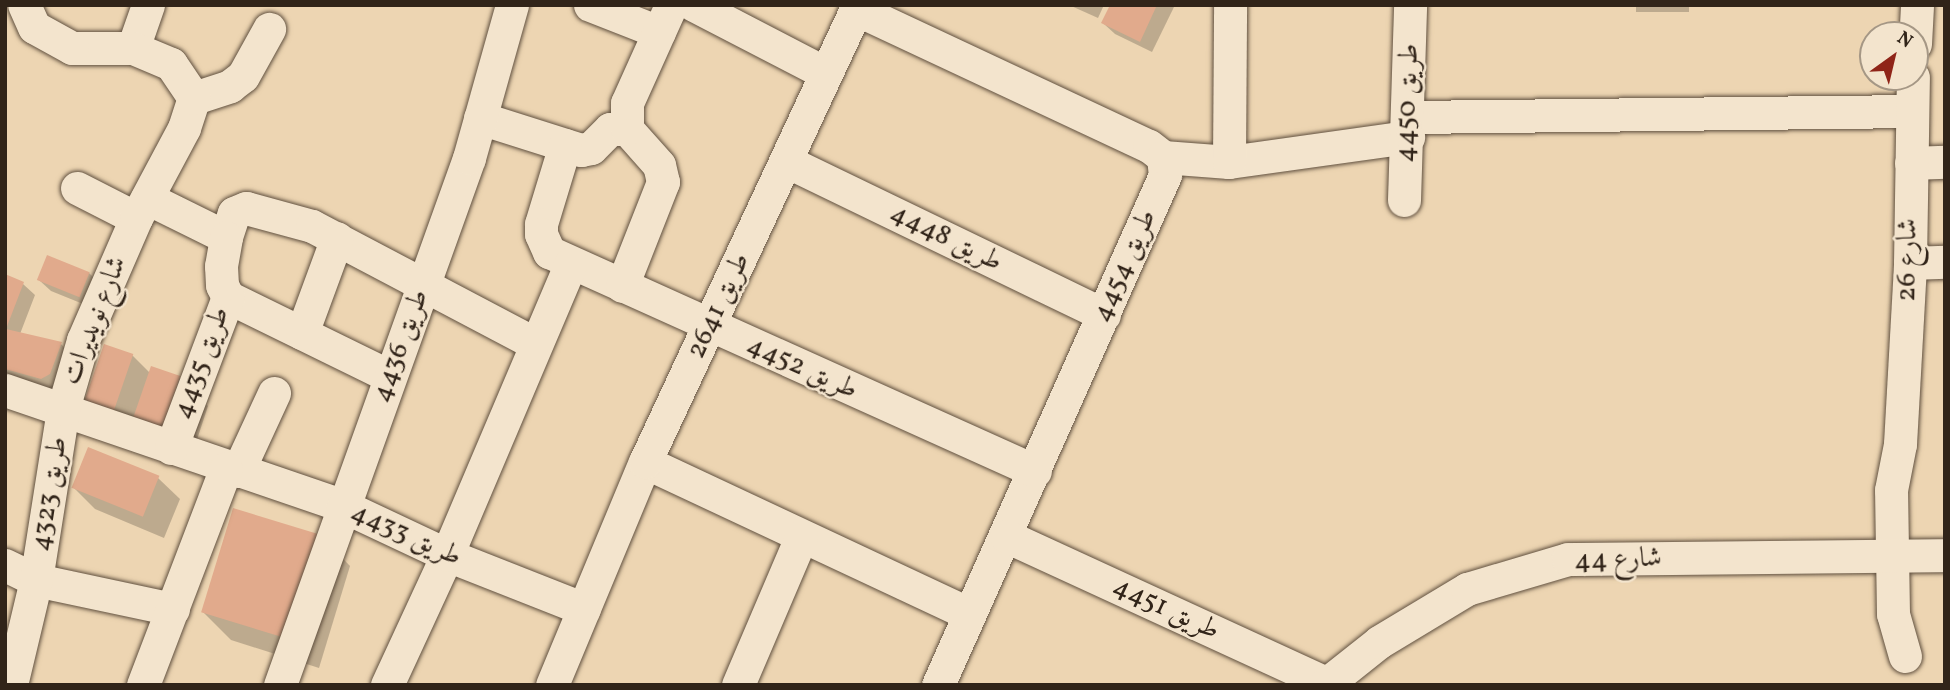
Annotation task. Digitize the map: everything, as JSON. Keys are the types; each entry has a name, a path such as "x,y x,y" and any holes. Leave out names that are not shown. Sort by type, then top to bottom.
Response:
{"street":[{"path":"24,5 34,27 72,48 133,48 171,64 194,97 230,86 243,76 269,29"},
{"path":"133,48 148,5"},
{"name":"طريق 4436","path":"280,685 389,376 424,285 480,118 512,5"},
{"path":"590,5 665,19 627,103 627,129 659,165 663,182 622,286"},
{"path":"694,5 825,73"},
{"path":"1229,162 1230,5"},
{"name":"طريق 4450","path":"1404,200 1410,5"},
{"path":"857,7 1149,146 1163,157 1229,162 1408,127 1912,111"},
{"name":"طريق 2641","path":"552,685 645,462 788,162 825,73 857,7"},
{"name":"شارع 26","path":"1904,670 1913,631 1917,555 1910,468 1900,443 1910,263 1913,91"},
{"name":"شارع نويديرات","path":"194,97 184,128 142,208 83,340 63,409 232,469"},
{"path":"480,118 586,150 610,129 627,129"},
{"name":"طريق 4452","path":"565,145 541,224 541,234 549,252 1035,471"},
{"name":"طريق 4454","path":"938,685 967,613 1006,536 1165,175 1163,157"},
{"name":"طريق 4448","path":"788,162 1104,315"},
{"path":"1911,163 1945,162"},
{"path":"77,188 226,237 234,213 246,208 312,226 536,344"},
{"name":"طريق 4435","path":"171,447 228,298 222,285 221,266 226,237"},
{"path":"302,333 337,238"},
{"path":"1910,263 1945,262"},
{"path":"387,685 447,555 571,263"},
{"path":"228,298 389,376"},
{"path":"5,390 63,409"},
{"path":"143,685 232,469 274,393"},
{"name":"طريق 4323","path":"36,580 63,409"},
{"path":"645,462 967,613"},
{"name":"طريق 4433","path":"232,469 343,506 447,555 584,609"},
{"name":"طريق 4451","path":"1006,536 1326,684"},
{"path":"738,685 801,537"},
{"name":"شارع 44","path":"1326,684 1379,642 1468,589 1568,559 1917,555"},
{"name":"طريق 4323","path":"5,565 36,580 173,609"},
{"path":"10,685 36,580"}],"building":[{"path":"1110,5 1157,5 1140,42 1101,23"},
{"path":"47,255 90,272 80,297 37,280"},
{"path":"5,274 24,282 6,329 62,342 50,374 41,379 5,369"},
{"path":"104,344 133,354 111,417 82,407"},
{"path":"151,366 180,376 161,432 132,422"},
{"path":"88,447 159,476 143,517 72,488"},
{"path":"233,508 323,535 291,640 201,612"}]}
